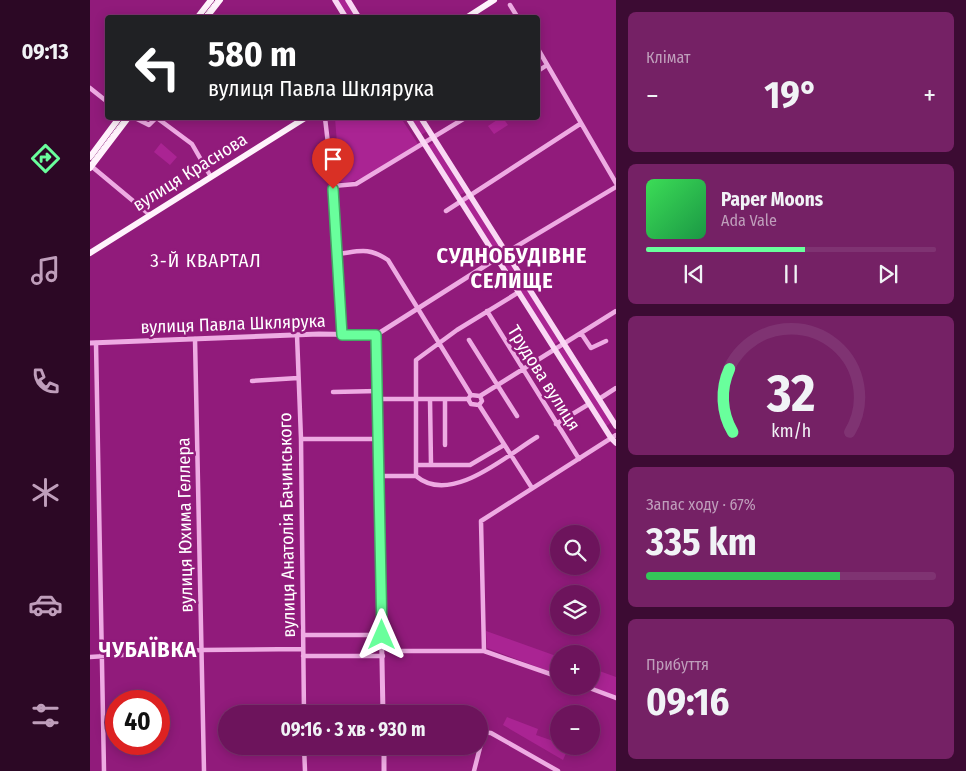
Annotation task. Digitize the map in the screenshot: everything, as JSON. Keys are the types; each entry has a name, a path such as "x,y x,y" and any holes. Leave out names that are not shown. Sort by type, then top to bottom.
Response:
{"main road":[{"path":"199,15 211,0"},
{"path":"208,15 220,0"},
{"path":"335,0 344,15"},
{"path":"348,0 357,15"},
{"path":"471,15 494,0"},
{"path":"90,157 118,120"},
{"path":"91,166 126,120"},
{"name":"вулиця Краснова","path":"90,253 302,120"},
{"path":"409,120 588,404 616,443"},
{"path":"422,120 616,426"}],"street":[{"path":"510,5 516,15"},
{"path":"540,53 616,183"},
{"path":"540,70 547,65"},
{"path":"90,88 105,100"},
{"path":"139,120 149,125 154,120"},
{"path":"159,120 192,144 211,176"},
{"path":"325,120 333,186 342,335"},
{"path":"333,186 356,184 462,120"},
{"path":"446,211 580,124"},
{"path":"91,166 150,215"},
{"path":"383,705 378,438 379,399 376,335 497,258 616,187"},
{"path":"336,254 360,250 377,252 388,260 439,342 470,397 473,406 479,405"},
{"path":"416,476 418,465 416,360 439,342 519,292"},
{"name":"Трудова вулиця","path":"487,311 579,459"},
{"path":"379,399 430,400 480,396 616,311"},
{"path":"581,333 591,348 606,341"},
{"name":"вулиця Павла Шклярука","path":"93,343 296,335 376,335"},
{"name":"вулиця Анатолія Бачинського","path":"296,335 301,439 304,705"},
{"name":"вулиця Юхима Геллера","path":"195,339 204,771"},
{"path":"469,340 517,416"},
{"path":"93,343 103,657 104,771"},
{"path":"252,381 298,378"},
{"path":"599,399 616,388"},
{"path":"333,392 378,391"},
{"path":"479,405 482,401 480,396"},
{"path":"445,399 445,445"},
{"path":"430,400 431,465"},
{"path":"556,424 588,404"},
{"path":"479,405 532,488"},
{"path":"379,476 416,476 432,485 463,483 537,437"},
{"path":"484,651 479,526 483,518 613,437"},
{"path":"301,439 378,438"},
{"path":"418,465 470,465 504,445"},
{"path":"303,636 382,635"},
{"path":"90,657 201,650 303,649"},
{"path":"302,656 393,649 395,651 484,651 550,674"},
{"path":"600,692 616,698"},
{"path":"488,735 558,771"},
{"path":"304,755 305,771"},
{"path":"384,755 384,771"},
{"path":"474,771 477,755"}],"shaded area":[{"path":"337,0 346,0 356,15 347,15"},
{"path":"335,120 402,120 418,144 369,175 349,182 340,182"},
{"path":"412,120 422,120 429,130 421,135"},
{"path":"497,120 504,120 508,125 494,134 488,126"},
{"path":"436,141 467,191 460,195 428,146"},
{"path":"161,143 177,157 170,165 154,152"},
{"path":"471,197 502,247 495,251 463,202"},
{"path":"511,261 561,340 553,345 504,266"},
{"path":"565,347 612,422 605,427 557,351"},
{"path":"486,631 550,654 550,672 487,648"},
{"path":"600,671 616,677 616,696 600,690"},
{"path":"507,717 538,729 536,735 550,740 550,752 503,725"},
{"path":"554,755 565,755 563,760"}],"tram line":[{"path":"204,15 216,0"},
{"path":"90,163 122,120"}],"district":[{"name":"3-Й КВАРТАЛ","path":"206,260"},
{"name":"СУДНОБУДІВНЕ СЕЛИЩЕ","path":"512,268"},
{"name":"ЧУБАЇВКА","path":"148,649"}],"route":[{"path":"333,189 342,335 376,335 379,399 379,523 382,576 382,635"}]}
